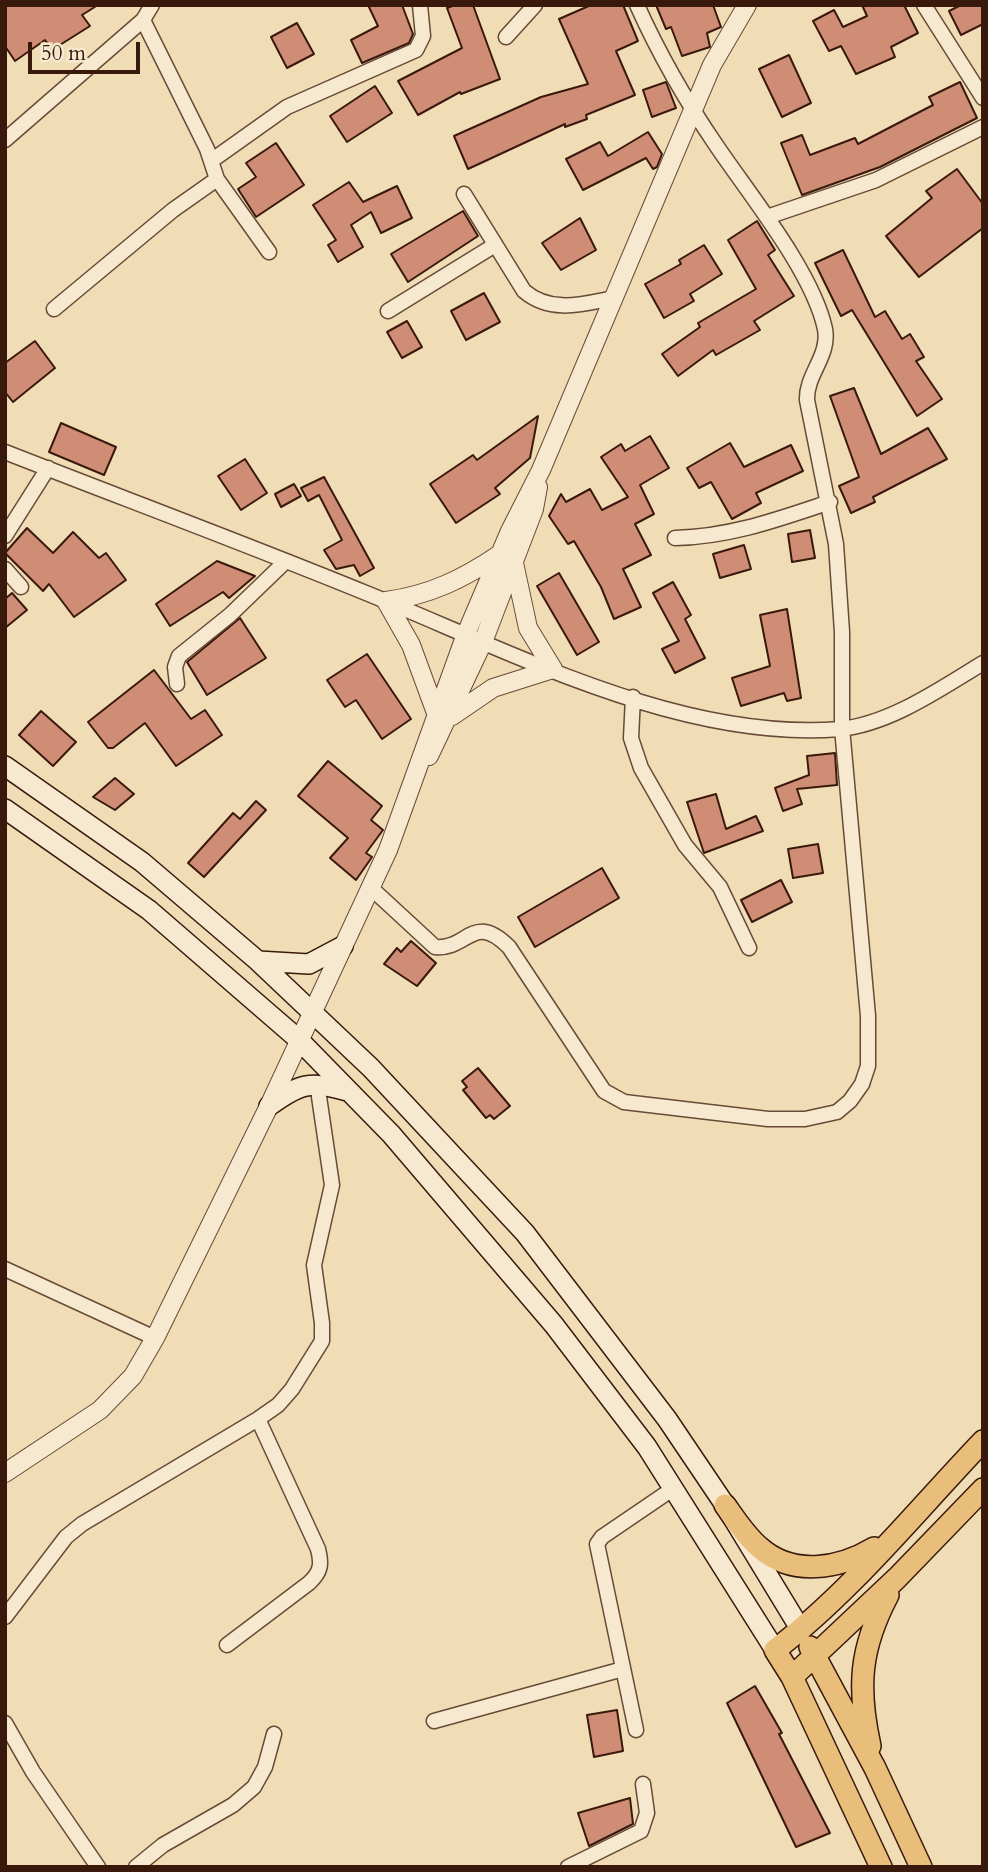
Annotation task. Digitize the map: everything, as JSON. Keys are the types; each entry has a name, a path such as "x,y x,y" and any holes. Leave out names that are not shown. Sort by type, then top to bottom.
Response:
{"main road":[{"path":"5,766 142,862 313,1010 372,1068 525,1233 667,1419 724,1505 801,1630 875,1768 921,1867"},
{"path":"5,809 149,910 298,1039 391,1134 554,1325 647,1447 792,1677 881,1867"},
{"path":"258,961 309,964 343,946"},
{"path":"269,1106 292,1089 317,1083 347,1091"},
{"path":"775,1650 801,1630 983,1441"},
{"path":"792,1677 897,1578 983,1489"},
{"path":"724,1505 760,1548 783,1561 809,1568 834,1566 859,1557 888,1540"},
{"path":"875,1768 864,1710 864,1653 870,1631 897,1578"}],"street":[{"path":"5,140 143,20 152,5"},
{"path":"211,161 287,107 416,50 423,36 420,5"},
{"path":"506,37 535,5"},
{"path":"370,887 435,947 443,947 469,933 481,931 500,938 509,947 604,1091 612,1097 639,1106 768,1119 805,1119 837,1112 850,1101 862,1084 868,1066 868,1016 842,728 842,632 836,544 806,387 822,356 825,330 809,291 767,217 693,111 637,5"},
{"path":"442,715 484,642 507,558 541,470 722,44 747,5"},
{"path":"926,6 983,98"},
{"path":"143,20 211,161 217,179 269,252"},
{"path":"767,217 876,180 983,127"},
{"path":"54,309 173,210 217,179"},
{"path":"464,194 524,291 534,299 560,306 614,298"},
{"path":"388,311 495,245"},
{"path":"5,452 286,561 553,669 633,697 733,725 798,730 842,728 887,716 983,663"},
{"path":"5,536 48,468"},
{"path":"675,538 718,535 758,526 830,502"},
{"path":"386,601 413,597 446,587 507,558"},
{"path":"5,1473 100,1410 133,1376 155,1338 269,1106 370,887 442,715 466,635 507,558"},
{"path":"507,558 528,628 553,669"},
{"path":"177,684 175,667 179,656 230,615 286,561"},
{"path":"5,569 21,587"},
{"path":"386,601 411,645 442,715"},
{"path":"442,715 493,688 553,669"},
{"path":"633,697 631,738 641,768 655,797 685,845 720,887 749,948"},
{"path":"5,1617 66,1537 82,1524 278,1405 322,1341 314,1265 332,1185 317,1083"},
{"path":"5,1269 155,1338"},
{"path":"227,1645 309,1583 317,1575 321,1563 318,1549 258,1419"},
{"path":"636,1731 597,1544 602,1537 674,1488"},
{"path":"434,1721 622,1669"},
{"path":"5,1723 33,1772 99,1867"},
{"path":"136,1867 163,1846 233,1805 254,1787 265,1767 274,1734"},
{"path":"568,1867 641,1831 647,1813 643,1784"}],"building":[{"path":"5,5 98,5 82,15 90,26 52,50 45,40 15,61 5,46"},
{"path":"368,5 402,5 413,34 409,43 362,63 351,40 378,26"},
{"path":"473,5 500,79 461,94 460,92 418,115 398,81 462,48 447,8"},
{"path":"591,5 623,5 638,41 616,51 635,95 586,115 587,119 565,127 565,124 468,169 454,136 541,97 588,84 559,19"},
{"path":"656,5 713,5 721,27 707,33 710,47 682,56 671,27 666,29"},
{"path":"862,5 904,5 918,33 891,47 895,57 856,74 841,46 829,51 813,21 834,10 843,27 867,16"},
{"path":"961,5 983,5 983,24 961,35 949,11"},
{"path":"297,23 314,54 287,68 271,37"},
{"path":"789,55 811,103 782,117 759,69"},
{"path":"666,82 676,108 652,117 643,90"},
{"path":"960,82 977,118 880,167 802,195 781,143 802,135 810,155 855,138 858,144 933,105 929,97"},
{"path":"375,86 392,113 347,142 330,116"},
{"path":"648,132 662,154 657,167 653,169 646,158 583,190 566,159 600,142 608,156"},
{"path":"276,143 304,185 256,217 238,189 256,177 246,163"},
{"path":"957,169 983,204 983,228 919,277 886,236 932,198 926,191"},
{"path":"349,182 363,202 397,186 412,218 381,233 371,212 351,225 363,247 338,262 328,245 336,240 313,205"},
{"path":"463,211 478,236 408,282 391,254"},
{"path":"580,218 596,250 561,270 542,243"},
{"path":"757,221 775,250 768,255 794,296 754,321 760,330 716,355 713,350 678,376 662,354 700,327 698,323 756,289 728,240"},
{"path":"704,245 722,274 690,294 694,301 664,318 645,284 681,264 679,260"},
{"path":"843,250 875,317 885,311 902,339 910,334 924,357 916,361 942,399 917,416 852,310 841,316 815,263"},
{"path":"484,293 500,322 466,340 451,311"},
{"path":"407,321 422,347 402,358 387,332"},
{"path":"35,341 55,368 13,402 5,392 5,363"},
{"path":"854,388 881,454 928,428 947,459 873,497 875,502 851,513 839,486 859,477 830,396"},
{"path":"538,416 530,458 495,488 500,494 456,523 430,484 473,455 477,460"},
{"path":"61,423 116,447 104,475 49,452"},
{"path":"650,436 669,468 640,485 654,514 635,524 651,555 623,569 641,607 614,619 601,587 574,541 568,544 549,516 561,494 566,502 590,489 602,510 628,497 601,457 621,444 625,451"},
{"path":"730,443 744,467 791,445 803,471 756,493 761,503 732,519 711,482 699,488 687,468"},
{"path":"245,459 267,493 241,510 218,476"},
{"path":"324,477 374,568 360,576 354,565 336,569 324,550 342,540 319,495 308,501 301,488"},
{"path":"294,484 301,496 281,507 275,494"},
{"path":"27,528 53,553 73,532 99,558 106,553 126,580 74,617 49,584 43,591 5,553"},
{"path":"810,530 815,558 792,562 788,534"},
{"path":"744,545 751,569 720,578 713,554"},
{"path":"217,561 255,576 229,598 223,592 170,626 156,604"},
{"path":"559,573 599,642 577,655 537,586"},
{"path":"673,582 691,615 685,619 705,658 675,673 662,649 679,641 653,593"},
{"path":"12,593 27,610 5,628 5,599"},
{"path":"787,609 801,698 787,701 784,693 741,706 732,678 770,666 760,615"},
{"path":"240,618 266,658 207,695 187,662"},
{"path":"367,654 411,719 382,739 356,700 345,707 327,680"},
{"path":"154,670 191,719 205,710 222,735 176,766 145,723 113,748 108,748 88,722"},
{"path":"41,711 76,742 53,766 19,735"},
{"path":"835,753 837,785 797,789 802,804 783,811 775,788 809,775 807,756"},
{"path":"328,761 382,806 371,820 383,830 366,853 372,857 356,880 330,858 348,838 298,796"},
{"path":"115,778 134,794 115,810 93,797"},
{"path":"716,794 726,829 756,816 763,831 704,853 687,802"},
{"path":"256,801 266,810 204,877 188,863 233,813 240,819"},
{"path":"818,844 823,873 793,878 788,849"},
{"path":"602,868 619,898 535,947 518,917"},
{"path":"781,880 792,902 752,922 741,900"},
{"path":"411,941 436,963 417,986 384,964 397,948 401,952"},
{"path":"478,1068 510,1106 494,1119 490,1115 486,1118 463,1090 467,1087 462,1081"},
{"path":"755,1686 782,1733 779,1734 830,1833 796,1847 727,1703"},
{"path":"617,1710 623,1751 594,1757 587,1715"},
{"path":"630,1798 633,1824 589,1846 578,1813"}]}
